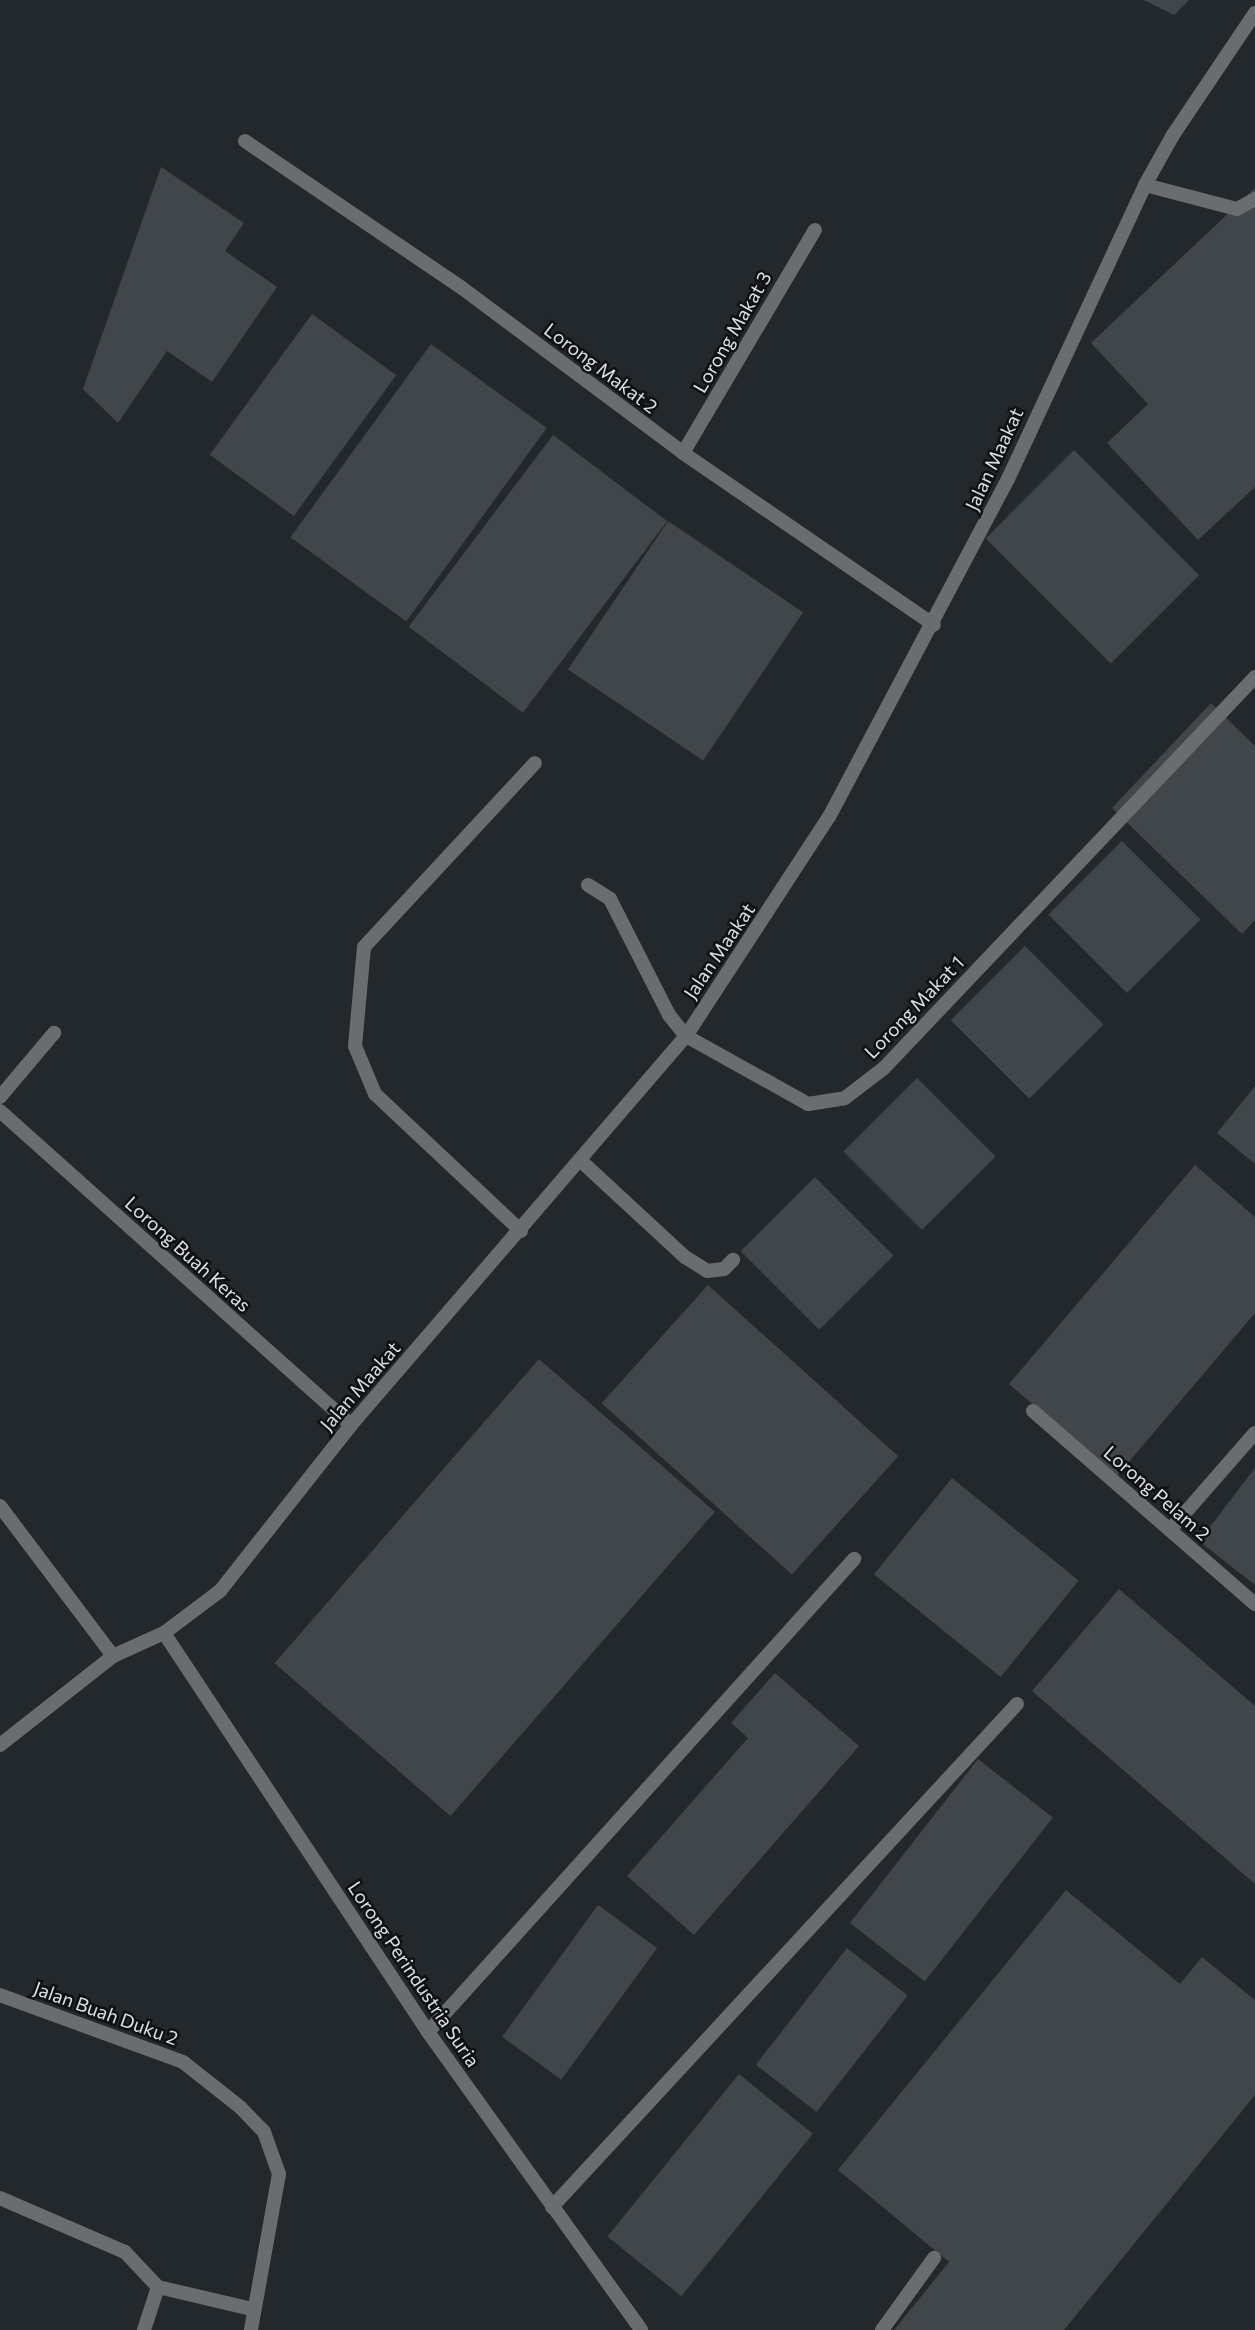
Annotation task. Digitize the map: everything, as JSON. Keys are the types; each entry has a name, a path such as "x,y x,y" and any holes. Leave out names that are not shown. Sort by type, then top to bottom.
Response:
{"street":[{"name":"Jalan Maakat","path":"0,1745 113,1656 164,1633 220,1591 351,1425 521,1231 686,1036 829,817 934,625 1145,185 1173,135 1255,13"},
{"name":"Lorong Makat 2","path":"244,141 462,288 683,453 934,625"},
{"path":"1145,185 1237,209 1255,199"},
{"name":"Lorong Makat 3","path":"683,453 815,230"},
{"name":"Lorong Makat 1","path":"587,885 610,900 669,1015 686,1036 808,1104 845,1098 884,1068 1255,677"},
{"path":"521,1231 375,1094 355,1046 364,947 535,763"},
{"path":"0,1097 54,1033"},
{"name":"Lorong Buah Keras","path":"0,1111 351,1425"},
{"path":"581,1161 685,1257 707,1271 724,1269 733,1260"},
{"name":"Lorong Pelam 2","path":"1033,1412 1255,1604"},
{"path":"1170,1530 1255,1433"},
{"path":"0,1506 113,1656"},
{"path":"428,2032 854,1559"},
{"name":"Lorong Perindustria Suria","path":"164,1633 428,2032 640,2330"},
{"path":"552,2207 1017,1704"},
{"name":"Jalan Buah Duku 2","path":"0,1995 183,2062 240,2107 264,2132 279,2174 252,2309 251,2330"},
{"path":"0,2198 125,2252 158,2287 252,2309"},
{"path":"882,2330 934,2258"},
{"path":"144,2330 158,2287"}],"building":[{"path":"1144,0 1189,0 1174,15"},
{"path":"161,167 244,223 225,251 277,287 212,382 167,351 118,423 83,389"},
{"path":"1255,188 1255,487 1198,540 1107,443 1148,404 1091,343"},
{"path":"312,314 396,375 294,516 210,455"},
{"path":"431,344 547,428 406,621 291,537"},
{"path":"553,435 667,521 523,713 409,627"},
{"path":"1074,450 1199,575 1111,664 986,538"},
{"path":"668,521 803,612 703,761 568,669"},
{"path":"1211,703 1255,746 1255,920 1242,934 1112,808"},
{"path":"1122,841 1200,919 1127,993 1048,915"},
{"path":"1025,946 1103,1024 1029,1099 951,1020"},
{"path":"917,1078 995,1156 922,1230 843,1152"},
{"path":"1255,1086 1255,1164 1217,1133"},
{"path":"1195,1165 1255,1217 1255,1313 1117,1476 1009,1384"},
{"path":"815,1177 893,1255 819,1330 741,1251"},
{"path":"708,1285 898,1456 792,1574 602,1403"},
{"path":"539,1359 715,1512 450,1816 275,1663"},
{"path":"1255,1468 1255,1585 1199,1541"},
{"path":"952,1478 1079,1581 1001,1677 874,1574"},
{"path":"1119,1589 1255,1706 1255,1884 1032,1691"},
{"path":"775,1673 859,1746 694,1935 627,1876 748,1738 731,1723"},
{"path":"978,1759 1053,1817 925,1981 850,1923"},
{"path":"1066,1890 1180,1984 1202,1957 1255,2000 1255,2095 1064,2330 894,2330 949,2262 838,2170"},
{"path":"598,1905 657,1948 561,2080 502,2037"},
{"path":"847,1948 908,1995 817,2112 756,2065"},
{"path":"739,2074 813,2134 681,2296 607,2236"}]}
